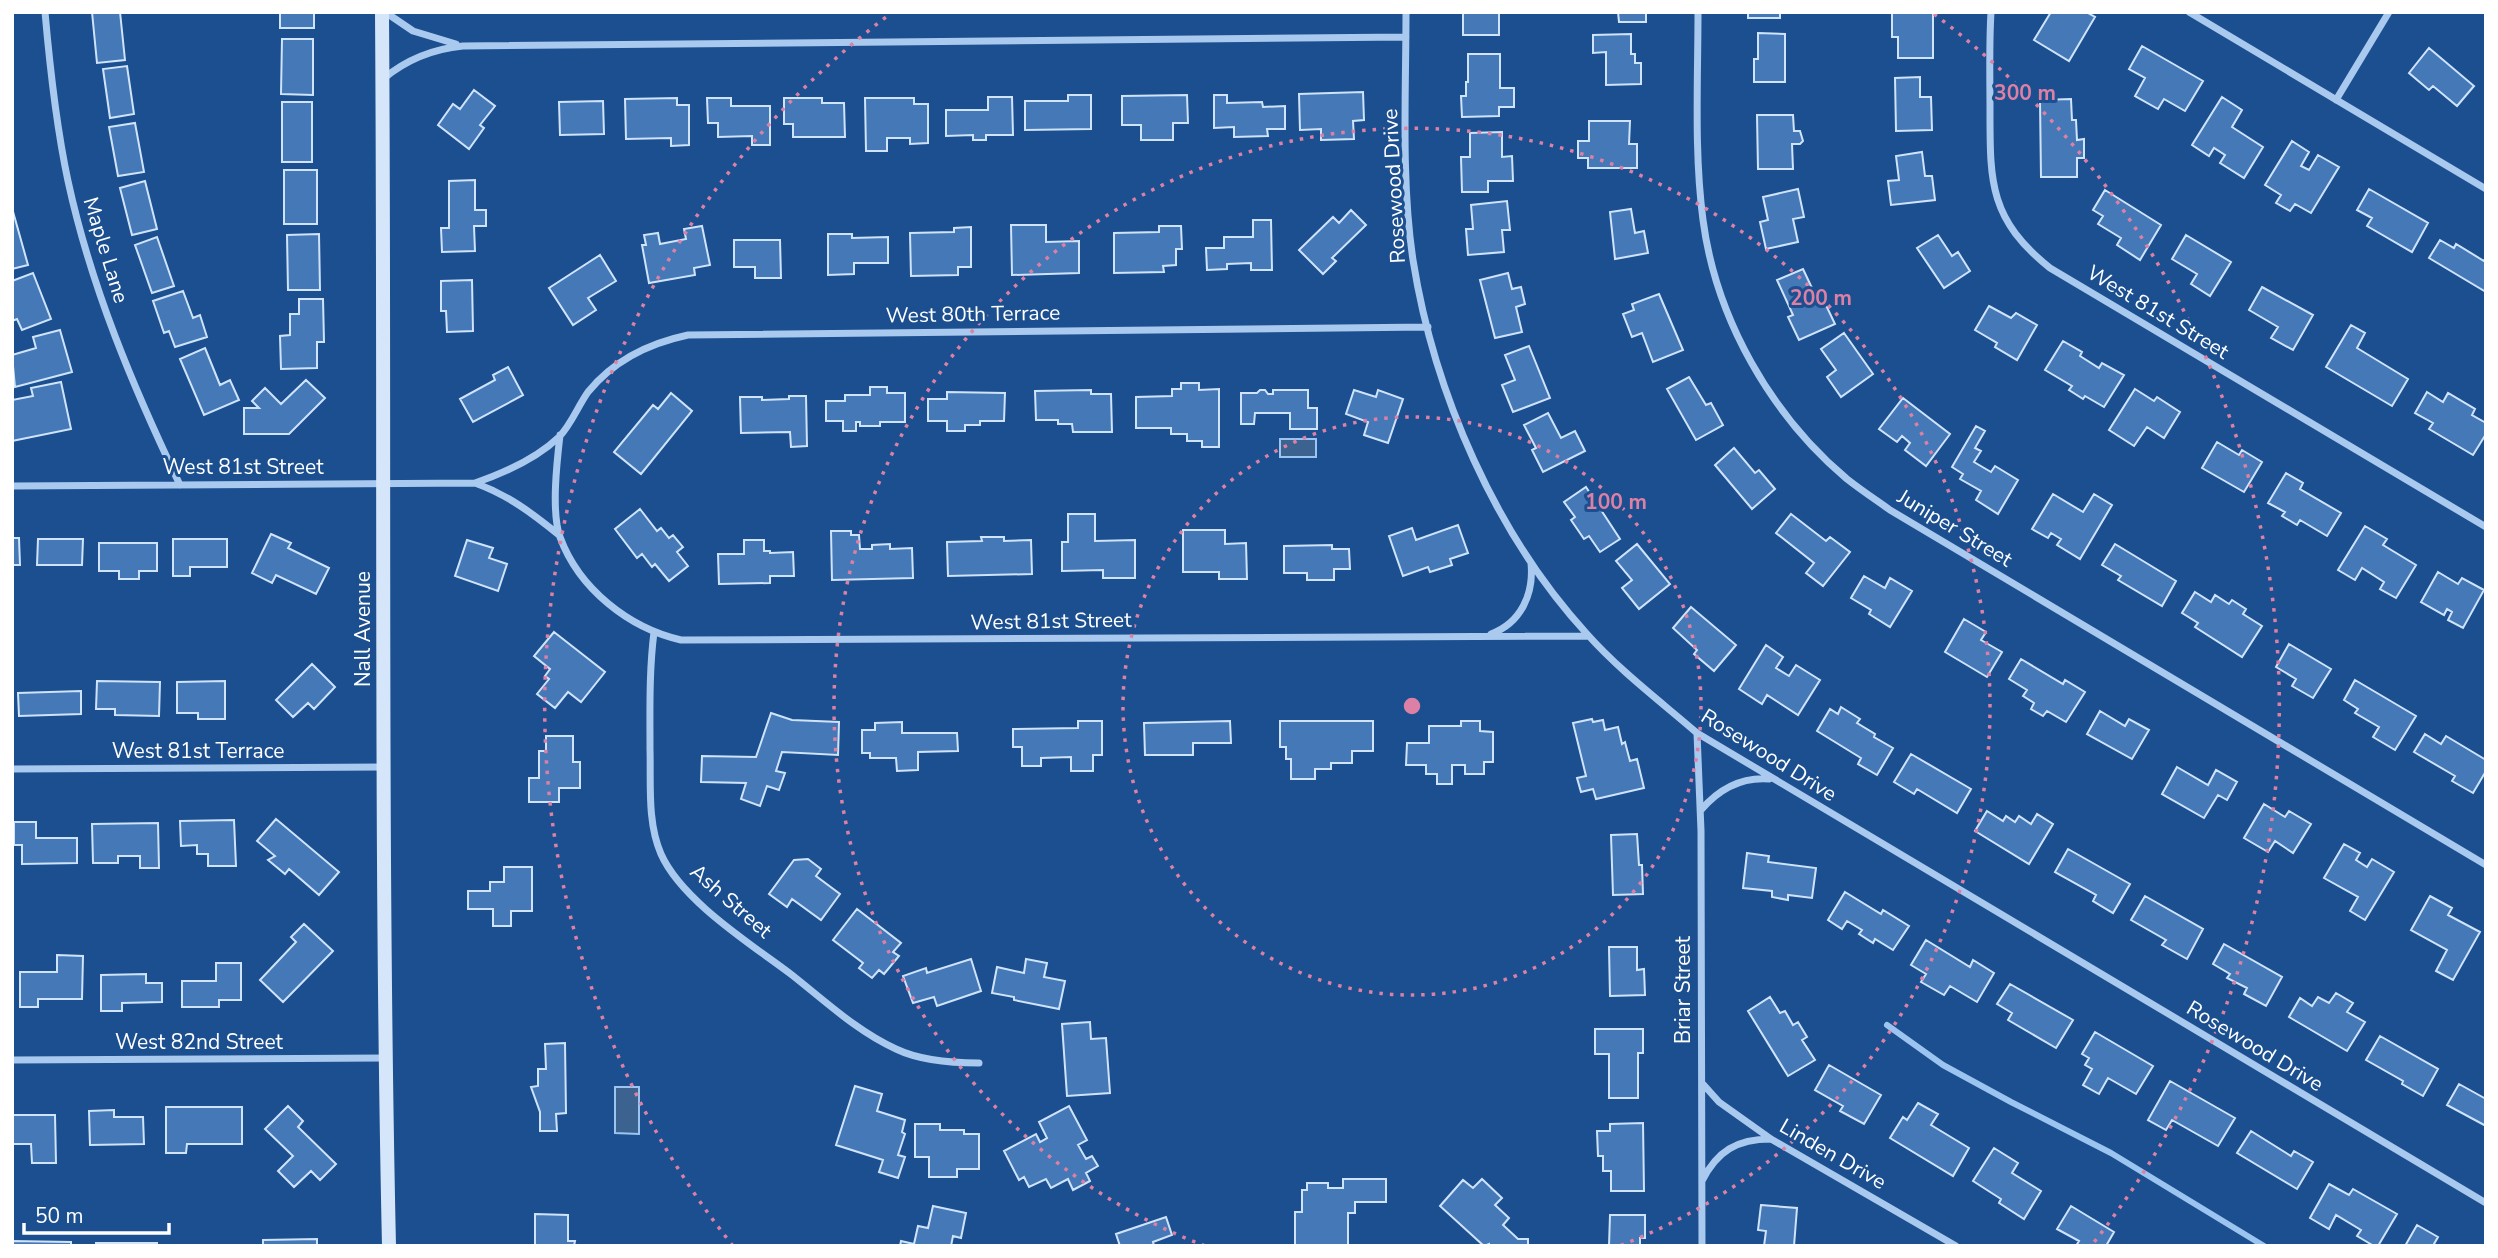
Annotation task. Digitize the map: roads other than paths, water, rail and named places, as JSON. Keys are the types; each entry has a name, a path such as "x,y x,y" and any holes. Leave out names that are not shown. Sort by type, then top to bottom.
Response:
{"main road":[{"name":"Nall Avenue","path":"383,12 383,767 389,1246"}],"street":[{"name":"Maple Lane","path":"45,12 51,79 68,181 90,266 121,354 180,485"},
{"path":"383,12 434,39 463,46"},
{"name":"Rosewood Drive","path":"1406,12 1409,213 1413,261 1434,356 1457,420 1494,499 1531,562 1588,636 1697,733 1770,779 2486,1203"},
{"name":"Juniper Street","path":"1698,12 1699,173 1703,220 1714,273 1729,317 1747,354 1772,395 1806,438 1846,478 1890,510 2486,865"},
{"name":"West 81st Street","path":"1991,12 1990,164 1994,191 2010,228 2026,249 2050,268 2486,527"},
{"path":"2189,12 2486,189"},
{"path":"2336,100 2389,12"},
{"path":"383,79 416,57 443,48 463,46 1406,37"},
{"name":"West 80th Terrace","path":"561,435 587,393 610,371 628,357 662,341 688,335 1428,327"},
{"name":"West 81st Street","path":"475,484 514,467 561,435"},
{"name":"West 81st Street","path":"559,535 556,490 561,435"},
{"name":"West 81st Street","path":"12,486 475,484 498,491 518,503 559,535 580,571 602,598 622,615 654,632 681,640 708,642 1588,636"},
{"path":"1486,636 1512,623 1519,613 1531,588 1531,562"},
{"name":"Ash Street","path":"654,632 650,695 653,828 661,854 677,880 702,905 879,1040 898,1050 933,1059 979,1063"},
{"name":"Briar Street","path":"1697,733 1700,811 1702,1246"},
{"name":"West 81st Terrace","path":"12,769 383,767"},
{"path":"1700,811 1713,797 1736,784 1753,778 1770,779"},
{"name":"West 82nd Street","path":"12,1060 385,1058"},
{"name":"Linden Drive","path":"1701,1082 1726,1108 1771,1139 1955,1246"},
{"path":"1701,1183 1711,1163 1730,1149 1751,1141 1771,1139"}],"water":[{"path":"1280,439 1316,439 1316,457 1280,457"},
{"path":"615,1087 639,1087 639,1134 615,1133"}],"waterway":[{"path":"1887,1025 1943,1065 2111,1153 2264,1246"}]}
